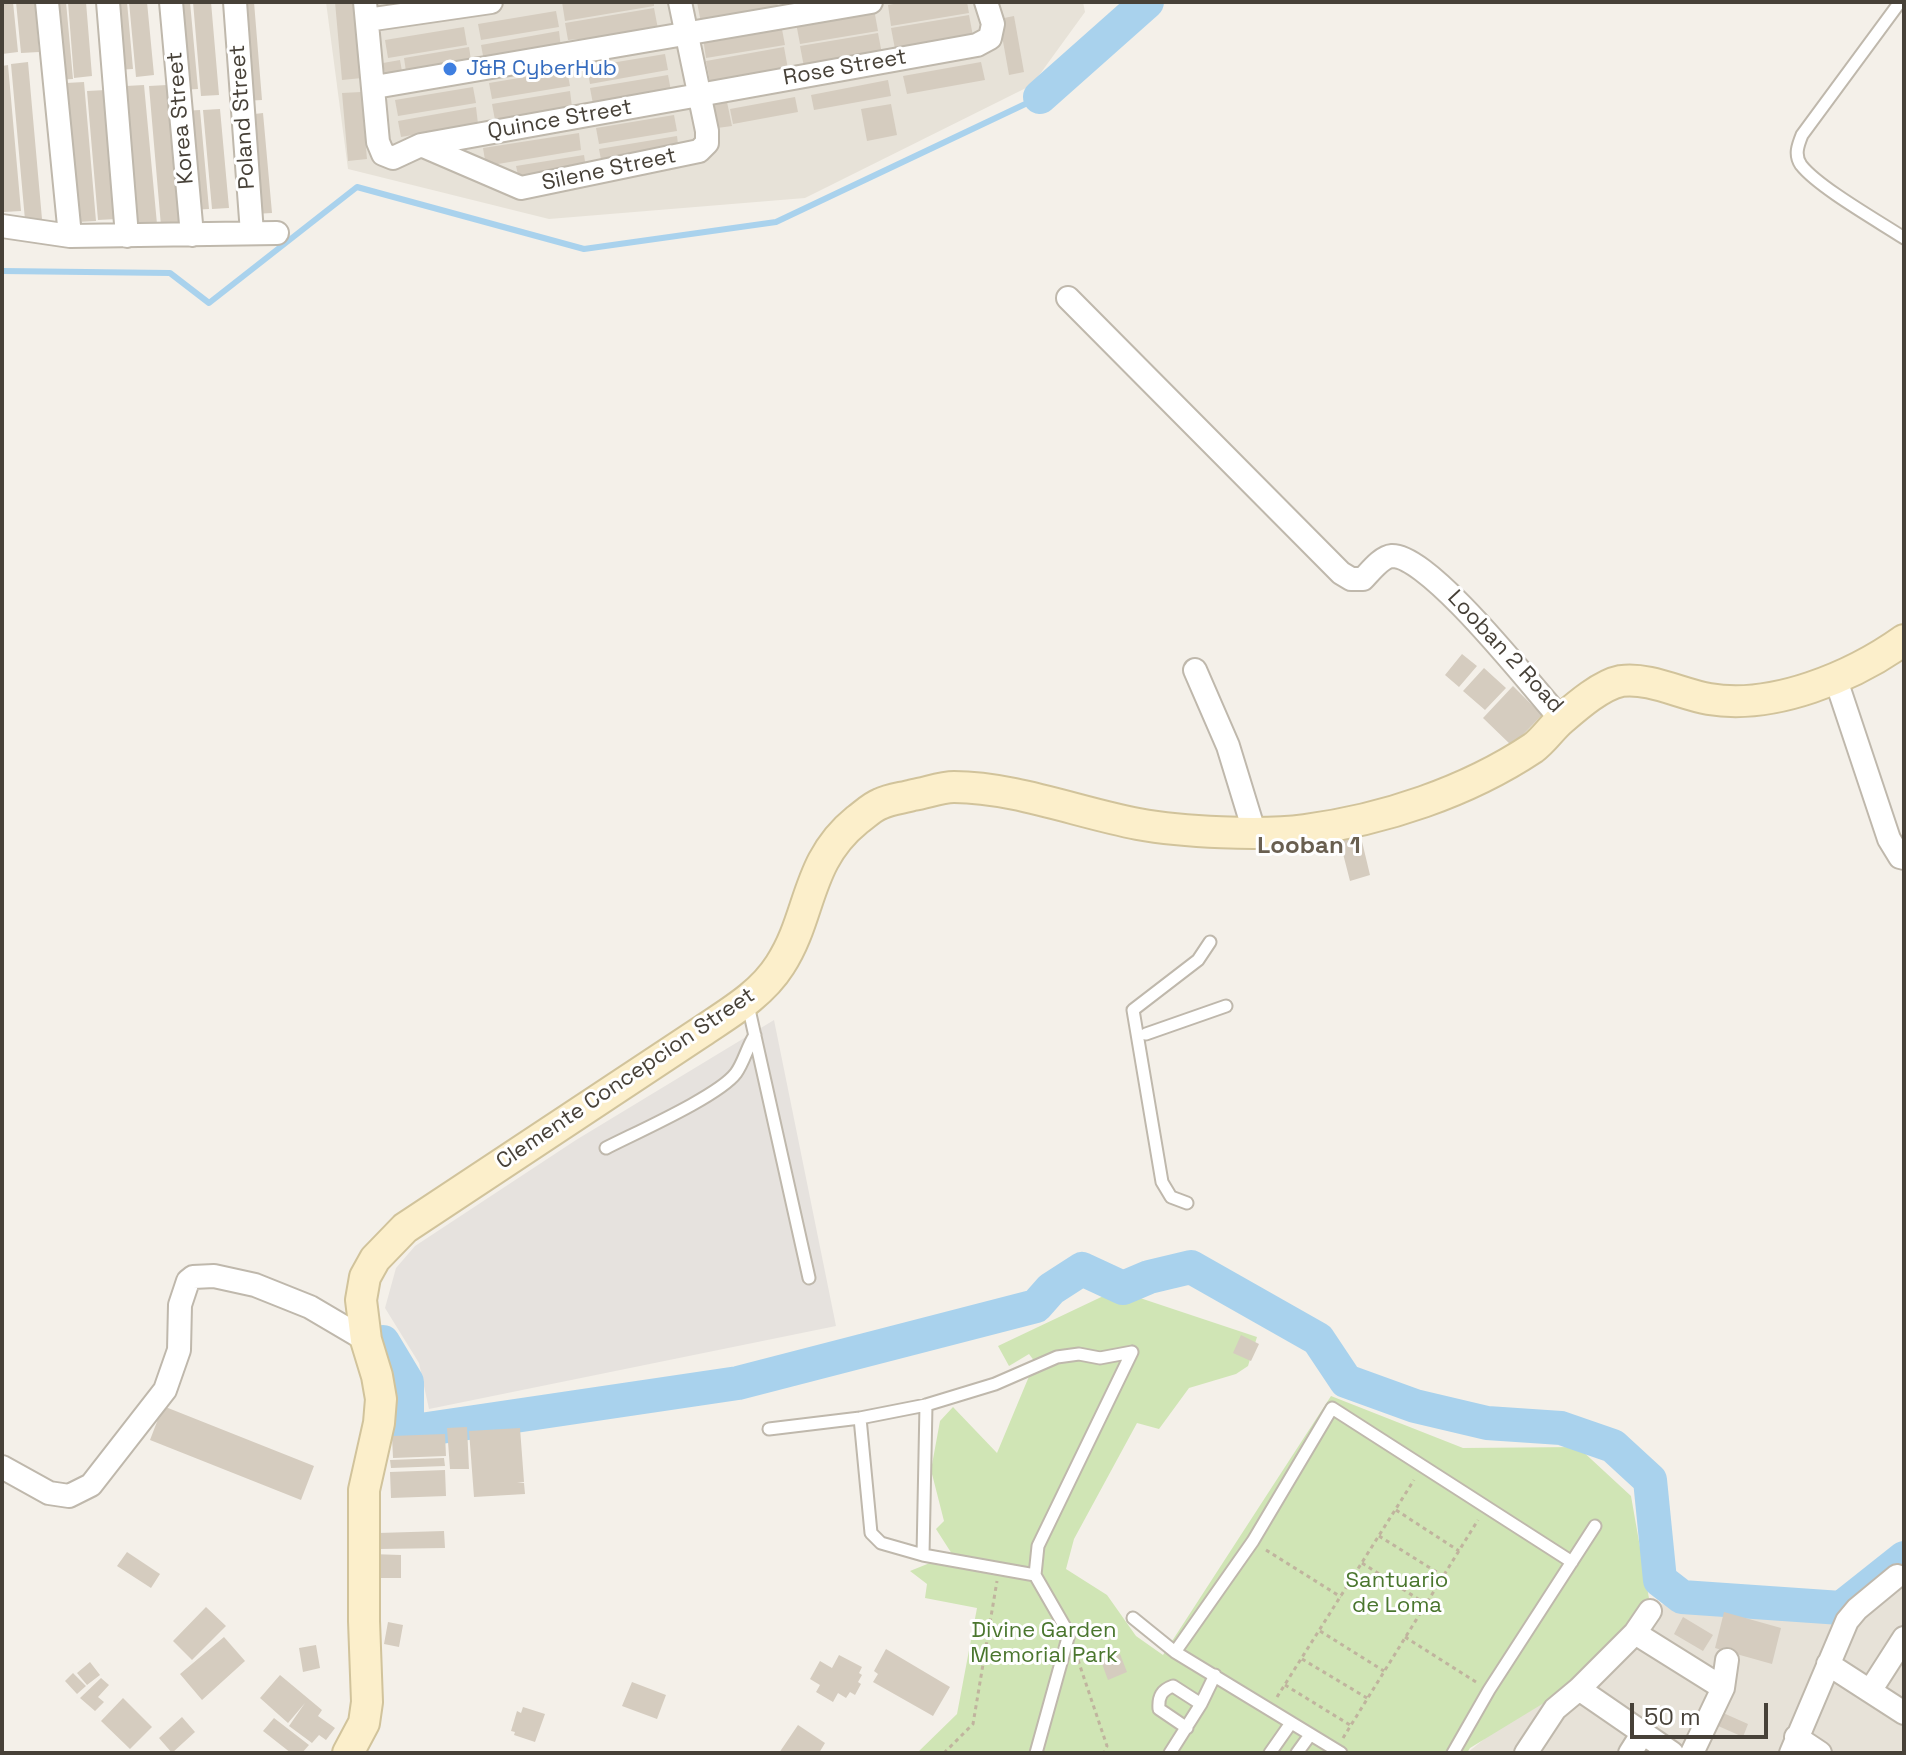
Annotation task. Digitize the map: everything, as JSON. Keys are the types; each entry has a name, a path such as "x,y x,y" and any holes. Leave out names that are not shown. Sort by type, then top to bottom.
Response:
{"street":[{"path":"47,2 70,236"},
{"path":"108,2 127,236"},
{"name":"Korea Street","path":"171,2 192,235"},
{"name":"Poland Street","path":"235,2 252,233"},
{"path":"491,2 366,11 375,87 871,2"},
{"path":"680,2 698,95"},
{"name":"Rose Street","path":"698,95 977,45 990,38 993,24 986,2"},
{"name":"Quince Street","path":"375,87 378,142 383,154 393,158 421,145 698,95"},
{"name":"Silene Street","path":"421,145 521,188 699,151 707,143 707,131 698,95"},
{"path":"2,226 70,236 277,233"},
{"name":"Looban 2 Road","path":"1068,298 1341,573 1351,579 1363,579 1386,557 1393,556 1423,571 1448,589 1561,719 1618,681 1636,681 1708,699 1763,701 1835,677 1886,653 1904,640"},
{"path":"1195,670 1228,746 1254,831"},
{"path":"1835,677 1889,839 1904,858"},
{"name":"Clemente Concepcion Street","path":"348,1753 364,1723 367,1702 364,1490 379,1423 381,1399 366,1340 361,1300 365,1277 375,1259 405,1228 747,1000 766,984 781,964 814,880 834,840 878,804 951,787 994,790 1143,825 1302,831 1365,820 1427,799 1508,763 1537,745 1561,719"},
{"path":"2,1467 49,1493 69,1496 91,1485 165,1390 179,1350 180,1305 188,1281 193,1277 214,1276 255,1285 310,1307 366,1340"},
{"path":"1820,1753 1794,1745 1828,1664 1847,1621 1897,1576"},
{"path":"1526,1753 1555,1709 1635,1633 1650,1611"},
{"path":"1635,1633 1723,1688"},
{"path":"1870,1691 1904,1638"},
{"path":"1692,1753 1723,1688 1727,1660"},
{"path":"1828,1664 1904,1713"},
{"path":"1579,1689 1636,1744 1672,1753"}],"lane":[{"path":"1900,2 1802,135 1796,150 1800,163 1818,181 1904,238"},
{"path":"1187,1203 1171,1197 1162,1182 1133,1010 1198,960 1210,942"},
{"path":"747,1000 809,1278"},
{"path":"1146,1034 1226,1006"},
{"path":"606,1148 715,1091 735,1075 755,1035"},
{"path":"769,1429 860,1418 926,1405 995,1384 1057,1357 1079,1354 1100,1358 1132,1352 1038,1546 1035,1575 1069,1634 1036,1753"},
{"path":"923,1555 926,1405"},
{"path":"1175,1652 1253,1541 1332,1408 1572,1562"},
{"path":"860,1418 871,1533 881,1543 923,1555 1035,1575"},
{"path":"1453,1753 1489,1690 1595,1526"},
{"path":"1133,1618 1175,1652 1338,1751"},
{"path":"1170,1753 1215,1675"},
{"path":"1187,1728 1159,1709 1158,1699 1164,1689 1173,1686 1201,1704"},
{"path":"1270,1753 1291,1723"},
{"path":"1297,1753 1310,1735"}],"path":[{"path":"1269,1709 1422,1466"},
{"path":"1338,1751 1350,1725 1486,1507"},
{"path":"1396,1510 1459,1551"},
{"path":"1379,1536 1443,1576"},
{"path":"1253,1541 1341,1597"},
{"path":"1362,1563 1426,1604"},
{"path":"944,1753 973,1724 999,1569"},
{"path":"1320,1631 1384,1671"},
{"path":"1069,1634 1107,1746 1104,1753"},
{"path":"1405,1637 1489,1690"},
{"path":"1302,1659 1367,1698"},
{"path":"1285,1685 1350,1725"}],"shaded area":[{"path":"326,2 1083,2 1085,12 1032,85 805,198 549,219 348,169"},
{"path":"774,1020 836,1326 429,1409 419,1363 385,1308 396,1268 415,1246 576,1140"},
{"path":"1904,1568 1904,1753 1467,1753 1650,1604 1797,1607 1840,1616"}],"green space":[{"name":"Santuario de Loma","path":"1116,1290 1257,1337 1248,1366 1236,1374 1189,1388 1159,1429 1137,1423 1074,1539 1066,1569 1107,1595 1136,1636 1163,1655 1331,1396 1463,1448 1578,1447 1631,1496 1650,1604 1580,1681 1470,1748 1467,1753 917,1753 957,1714 977,1608 925,1598 927,1584 910,1571 952,1554 936,1529 944,1521 931,1470 940,1421 953,1407 997,1453 1035,1362 1029,1354 1009,1366 998,1346"}],"building":[{"path":"2,2 13,2 18,52 2,54"},
{"path":"16,2 35,2 39,52 21,53"},
{"path":"48,2 66,2 73,79 55,80"},
{"path":"68,2 86,2 92,76 74,78"},
{"path":"109,2 127,2 133,69 115,70"},
{"path":"129,2 147,2 154,75 136,77"},
{"path":"172,2 190,2 198,89 180,90"},
{"path":"193,2 211,2 219,95 201,96"},
{"path":"236,2 254,2 262,100 245,101"},
{"path":"335,2 355,2 362,78 342,80"},
{"path":"562,2 654,2 654,6 565,21"},
{"path":"697,2 777,2 779,10 701,23"},
{"path":"967,2 969,13 891,26 888,5"},
{"path":"654,8 658,29 580,42 579,39 568,40 565,23"},
{"path":"874,9 878,31 800,44 796,23"},
{"path":"556,11 559,27 481,40 478,24"},
{"path":"969,15 973,36 895,49 891,28"},
{"path":"1014,16 1024,72 1009,75 999,19"},
{"path":"781,24 785,45 706,58 703,38"},
{"path":"464,27 467,45 388,58 385,40"},
{"path":"559,31 561,48 484,61 481,45"},
{"path":"878,33 882,54 804,67 800,46"},
{"path":"469,47 472,67 407,78 404,58"},
{"path":"784,47 788,69 710,82 706,61"},
{"path":"665,54 668,70 590,84 587,67"},
{"path":"400,60 403,77 386,80 383,63"},
{"path":"28,62 42,219 25,220 11,64"},
{"path":"981,62 985,80 907,94 903,76"},
{"path":"8,65 21,211 4,212 2,66"},
{"path":"567,70 570,86 492,99 489,83"},
{"path":"668,75 671,91 593,104 590,88"},
{"path":"888,80 891,96 814,110 811,95"},
{"path":"84,82 96,221 78,222 66,83"},
{"path":"144,85 157,224 138,225 126,86"},
{"path":"167,85 179,224 161,226 149,86"},
{"path":"473,87 476,103 398,116 395,100"},
{"path":"106,90 117,219 98,220 87,91"},
{"path":"570,91 572,107 495,120 492,104"},
{"path":"361,92 367,159 348,161 342,93"},
{"path":"795,97 798,112 733,124 730,109"},
{"path":"727,102 732,126 717,128 713,105"},
{"path":"891,104 897,135 867,141 861,109"},
{"path":"476,107 478,124 401,137 398,121"},
{"path":"220,109 229,208 212,209 203,110"},
{"path":"200,110 209,209 191,210 182,111"},
{"path":"263,113 272,213 254,214 246,115"},
{"path":"674,115 677,131 599,144 596,128"},
{"path":"579,133 581,150 486,166 483,148"},
{"path":"677,136 679,152 602,165 599,149"},
{"path":"584,155 586,168 519,179 516,166"},
{"path":"1462,654 1477,666 1459,687 1445,675"},
{"path":"1484,668 1506,688 1485,710 1463,691"},
{"path":"1513,686 1542,715 1512,746 1483,718"},
{"path":"1359,829 1370,875 1350,881 1338,834"},
{"path":"1241,1335 1259,1344 1251,1361 1233,1353"},
{"path":"163,1406 314,1466 301,1500 150,1440"},
{"path":"467,1427 469,1469 450,1469 447,1428"},
{"path":"520,1428 524,1482 517,1483 524,1483 525,1494 474,1497 469,1431"},
{"path":"445,1434 446,1456 393,1458 392,1436"},
{"path":"444,1458 445,1466 391,1468 390,1460"},
{"path":"445,1470 446,1496 391,1498 390,1472"},
{"path":"444,1531 445,1548 379,1549 378,1533"},
{"path":"127,1552 160,1574 151,1588 117,1566"},
{"path":"371,1554 401,1555 401,1578 371,1578"},
{"path":"206,1607 226,1626 192,1660 173,1641"},
{"path":"1724,1612 1781,1628 1772,1664 1715,1648"},
{"path":"1683,1617 1713,1635 1703,1651 1674,1634"},
{"path":"388,1622 403,1625 399,1647 384,1644"},
{"path":"224,1637 245,1661 202,1700 180,1674"},
{"path":"316,1645 320,1668 303,1672 299,1648"},
{"path":"886,1649 950,1687 933,1716 873,1682 878,1674 874,1671"},
{"path":"1120,1654 1127,1672 1108,1680 1101,1661"},
{"path":"839,1655 862,1667 858,1682 861,1684 855,1695 850,1692 846,1698 838,1693 833,1702 816,1692 820,1685 810,1679 820,1661 832,1668"},
{"path":"90,1662 100,1675 87,1685 77,1673"},
{"path":"73,1673 86,1686 77,1694 65,1681"},
{"path":"280,1675 322,1710 318,1716 335,1728 326,1740 319,1735 312,1743 289,1726 305,1703 288,1723 260,1698"},
{"path":"101,1678 109,1685 98,1697 104,1702 95,1711 80,1698"},
{"path":"632,1682 666,1695 657,1719 622,1706"},
{"path":"123,1698 152,1727 130,1749 101,1721"},
{"path":"523,1707 545,1714 535,1742 511,1731 517,1711 521,1713"},
{"path":"1721,1712 1748,1724 1743,1737 1716,1725"},
{"path":"182,1717 195,1732 172,1753 159,1738"},
{"path":"274,1718 309,1745 302,1753 291,1753 263,1731"},
{"path":"798,1725 825,1743 819,1753 779,1753"}],"waterway":[{"path":"1040,97 1147,2"},
{"path":"2,271 170,273 209,303 357,187 584,249 776,222 1040,97"},
{"path":"383,1342 407,1382 407,1432 738,1383 1036,1306 1051,1289 1082,1269 1123,1288 1149,1277 1191,1267 1318,1339 1346,1381 1415,1406 1487,1423 1561,1428 1613,1446 1650,1480 1660,1580 1682,1597 1841,1608 1904,1558"}],"place":[{"name":"J&R CyberHub","path":"450,69"}],"district":[{"name":"Looban 1","path":"1309,846"}],"park label":[{"name":"Divine Garden Memorial Park","path":"1044,1644"}]}
